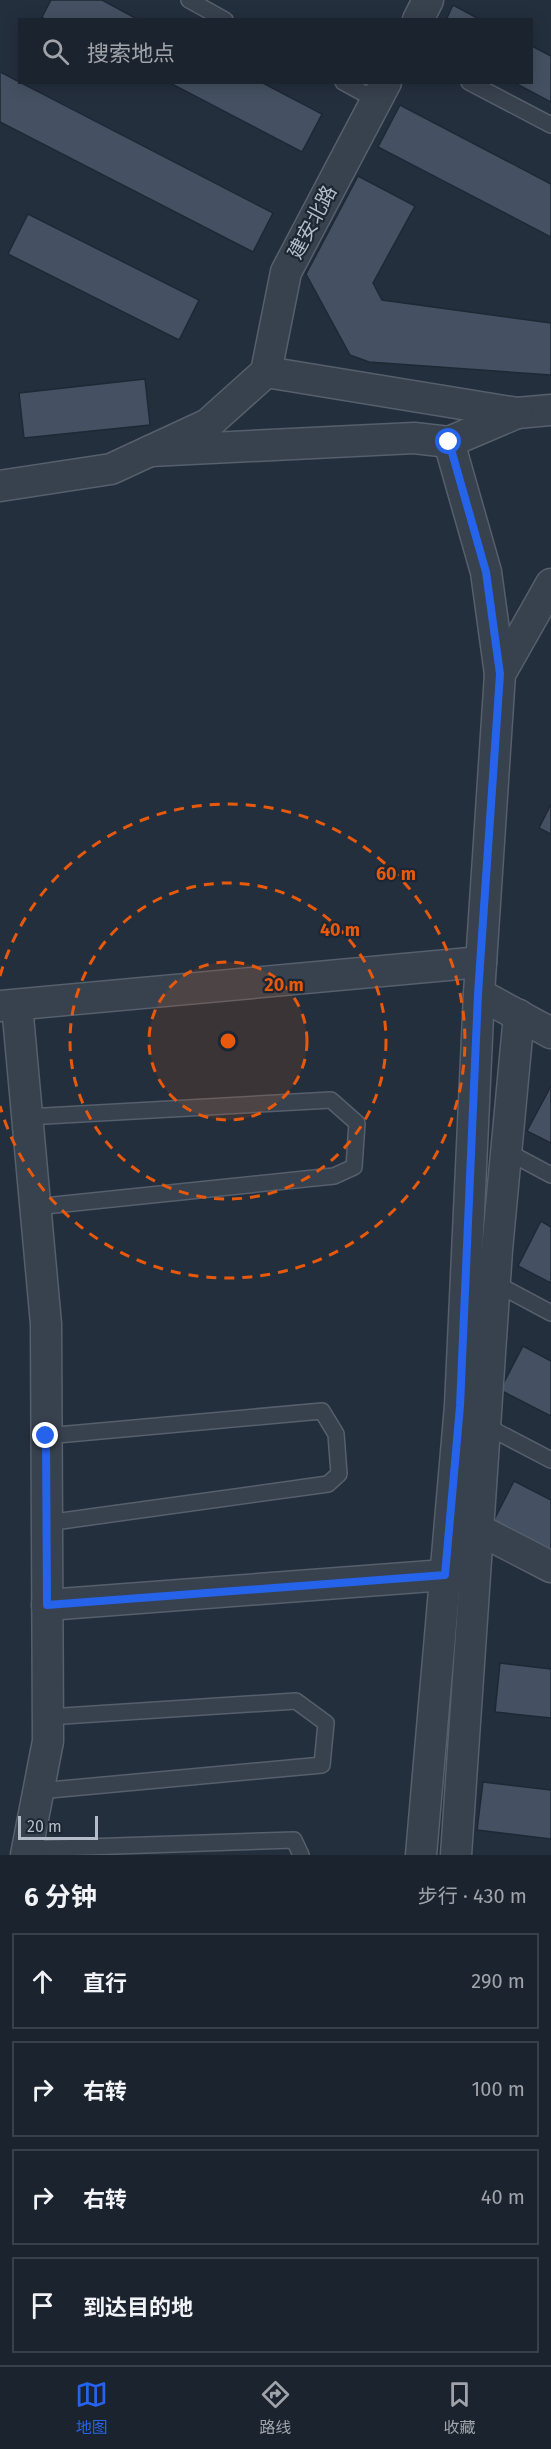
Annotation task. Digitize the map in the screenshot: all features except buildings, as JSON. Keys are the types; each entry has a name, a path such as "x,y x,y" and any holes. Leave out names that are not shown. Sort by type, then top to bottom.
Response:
{"street":[{"name":"建安北路","path":"266,372 286,272 381,91"},
{"path":"0,486 111,470 208,424 266,372 517,413 551,410"},
{"path":"150,451 414,438 449,442 517,413"},
{"path":"421,1855 460,1406 478,994 500,674 486,572 449,442"},
{"path":"500,674 551,584"},
{"path":"27,1852 48,1741 46,1324 27,1117 9,1006 481,962"},
{"path":"478,994 551,1033"},
{"path":"456,1855 495,1283 519,1015"},
{"path":"451,1515 551,1567"},
{"path":"47,1605 445,1575"}],"lane":[{"path":"189,0 221,18"},
{"path":"351,84 381,91"},
{"path":"473,84 551,125"},
{"path":"27,1117 332,1100 357,1123 354,1167 334,1176 35,1207"},
{"path":"506,1151 551,1175"},
{"path":"495,1283 551,1313"},
{"path":"46,1436 322,1411 336,1434 339,1474 328,1484 47,1523"},
{"path":"486,1426 551,1460"},
{"path":"39,1791 322,1765 326,1723 296,1701 48,1717"},
{"path":"27,1852 294,1840 301,1855"}],"route":[{"path":"46,1436 47,1605 445,1575 460,1406 478,994 500,674 486,572 449,442"}]}
